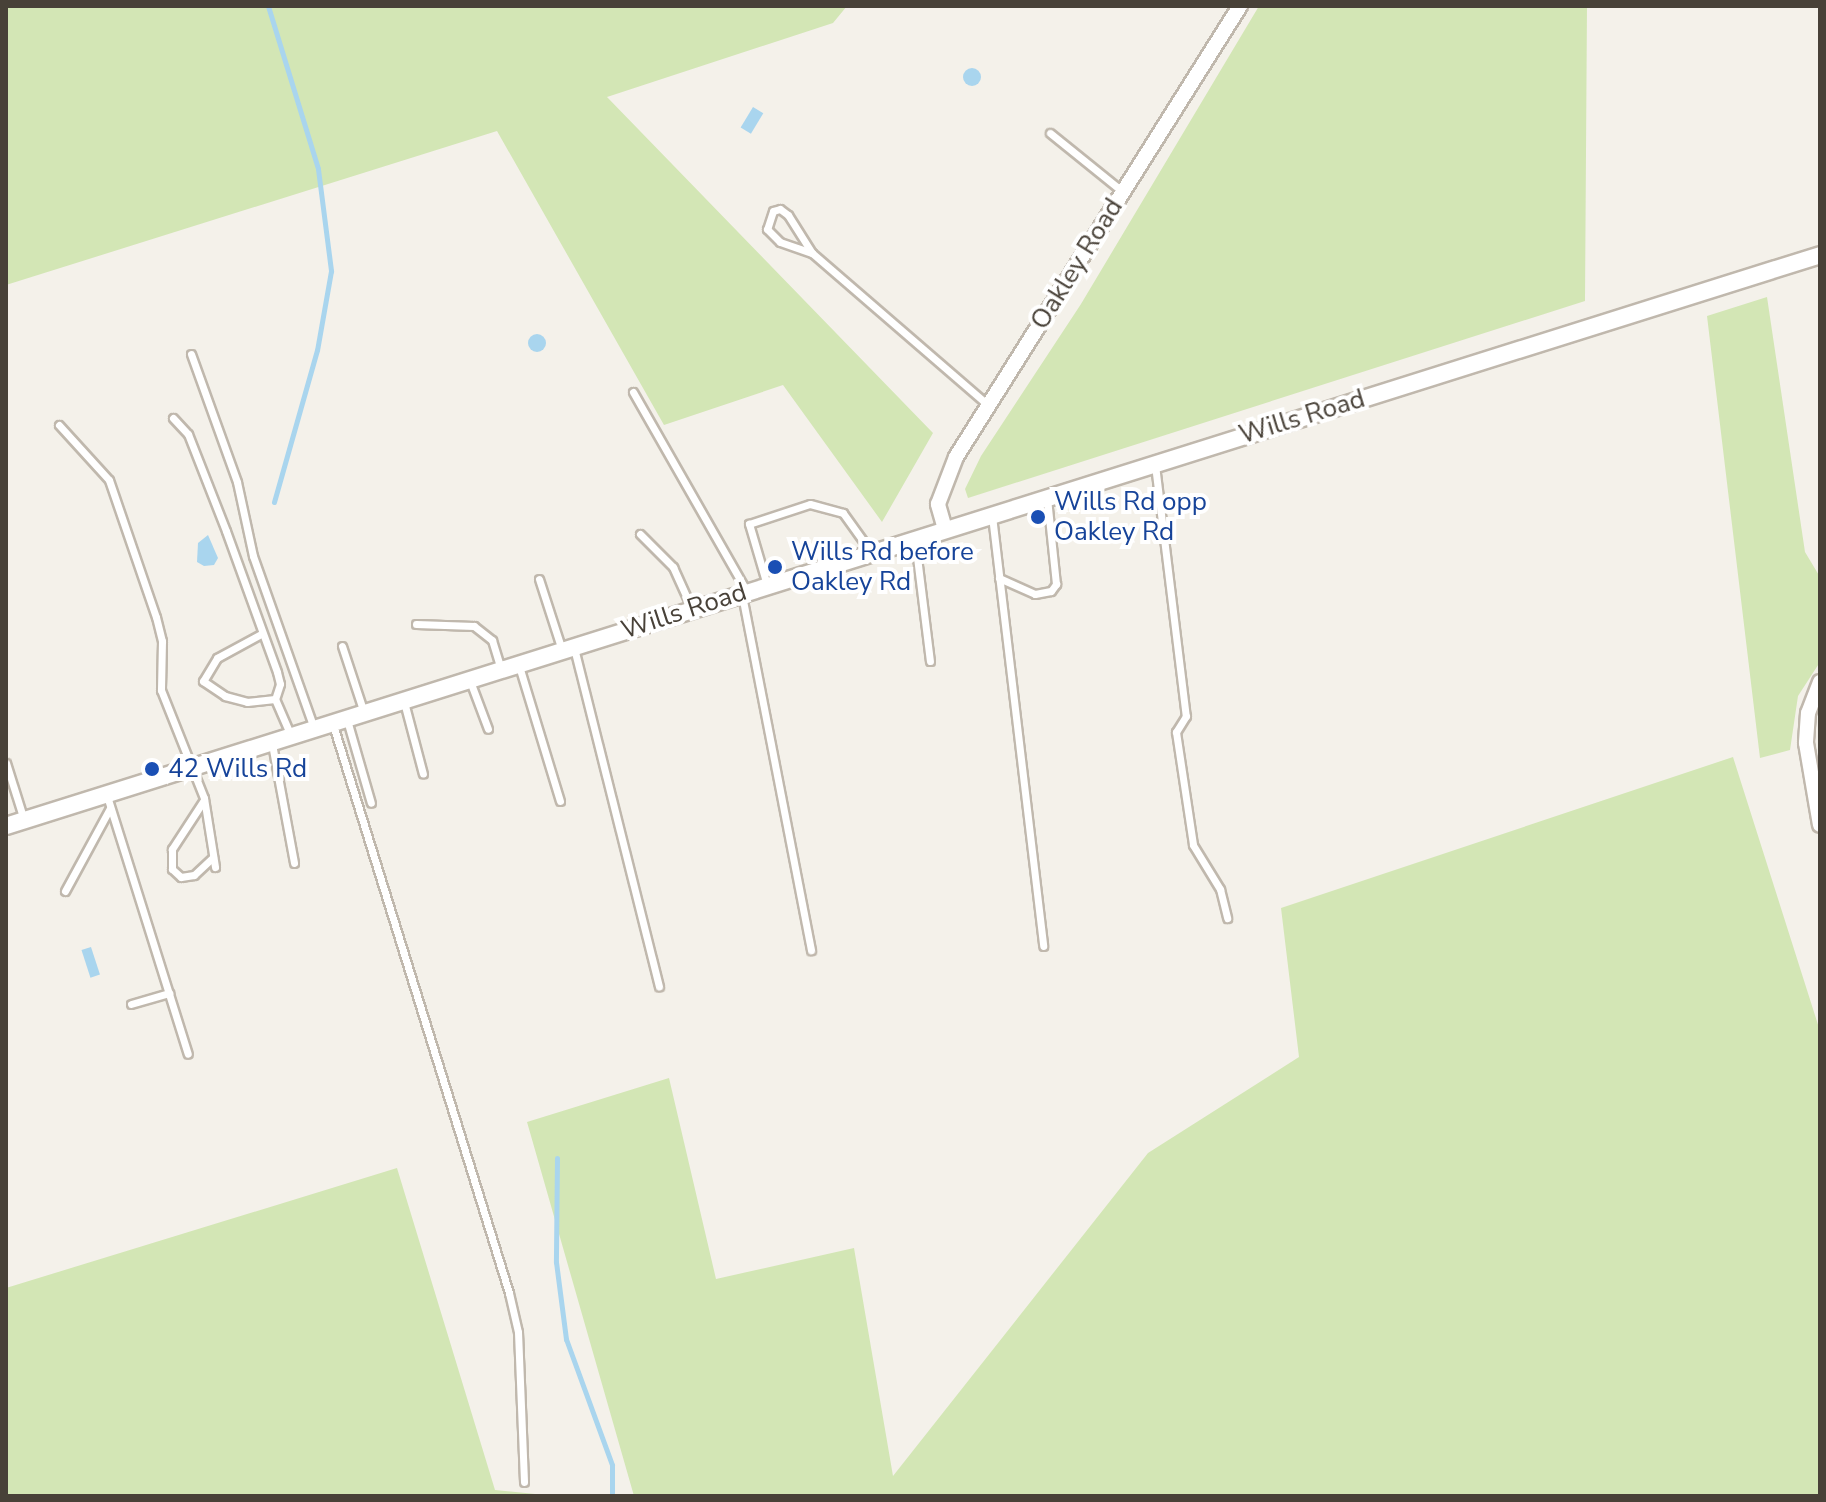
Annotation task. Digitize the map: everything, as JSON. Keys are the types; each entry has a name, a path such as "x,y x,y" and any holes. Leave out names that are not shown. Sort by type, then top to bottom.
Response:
{"street":[{"name":"Oakley Road","path":"945,529 938,504 943,480 1239,6"},
{"name":"Wills Road","path":"6,826 108,801 193,766 1820,255"},
{"path":"1820,682 1808,713 1806,743 1820,825"}],"lane":[{"path":"1050,133 1123,192"},
{"path":"812,253 780,242 767,229 773,211 788,215 812,253 988,405"},
{"path":"191,354 237,482 253,556 314,728"},
{"path":"633,392 744,592 811,950"},
{"path":"173,418 201,461 280,684 275,699 291,736"},
{"path":"59,425 109,480 162,641 161,690 167,712 193,766 204,798 215,867"},
{"path":"1155,463 1186,716 1176,732 1193,845 1220,889 1227,918"},
{"path":"999,578 1035,594 1051,591 1056,584 1047,497"},
{"path":"767,585 749,524 810,504 843,513 871,552"},
{"path":"992,514 1043,946"},
{"path":"640,534 673,567 692,609"},
{"path":"915,539 930,661"},
{"path":"539,579 568,648 659,986"},
{"path":"416,624 474,626 492,640 501,670"},
{"path":"261,634 217,658 203,681 225,696 247,702 275,699"},
{"path":"342,646 364,713"},
{"path":"518,664 560,801"},
{"path":"469,679 488,729"},
{"path":"403,700 423,774"},
{"path":"339,720 371,803"},
{"path":"339,720 509,1293 518,1332 524,1482"},
{"path":"272,742 294,863"},
{"path":"6,763 24,820"},
{"path":"204,798 172,849 172,869 181,877 194,875 213,857"},
{"path":"65,891 108,801"},
{"path":"108,801 188,1054"},
{"path":"131,1004 169,993"}],"green space":[{"path":"6,6 847,6 833,23 607,97 933,433 882,522 783,385 664,425 497,131 6,285"},
{"path":"1259,6 1587,6 1585,301 968,498 965,489 981,456 1081,304"},
{"path":"1767,297 1805,552 1820,577 1820,662 1798,696 1790,750 1760,758 1707,316"},
{"path":"1733,757 1820,1031 1820,1496 634,1496 527,1122 669,1078 716,1279 854,1248 893,1476 1148,1153 1299,1057 1281,908"},
{"path":"397,1168 495,1490 555,1496 6,1496 6,1288"}],"water":[{"path":"972,68 981,77 972,86 963,77"},
{"path":"753,107 763,113 751,134 741,128"},
{"path":"537,334 546,343 537,352 528,343"},
{"path":"208,535 218,558 214,565 204,566 197,562 198,543"},
{"path":"91,947 100,975 90,978 81,950"}],"waterway":[{"path":"268,6 318,169 331,271 317,350 274,502"},
{"path":"557,1158 556,1262 566,1339 612,1465 612,1496"}],"place":[{"name":"Wills Rd opp Oakley Rd","path":"1038,517"},
{"name":"Wills Rd before Oakley Rd","path":"775,567"},
{"name":"42 Wills Rd","path":"152,769"}]}
